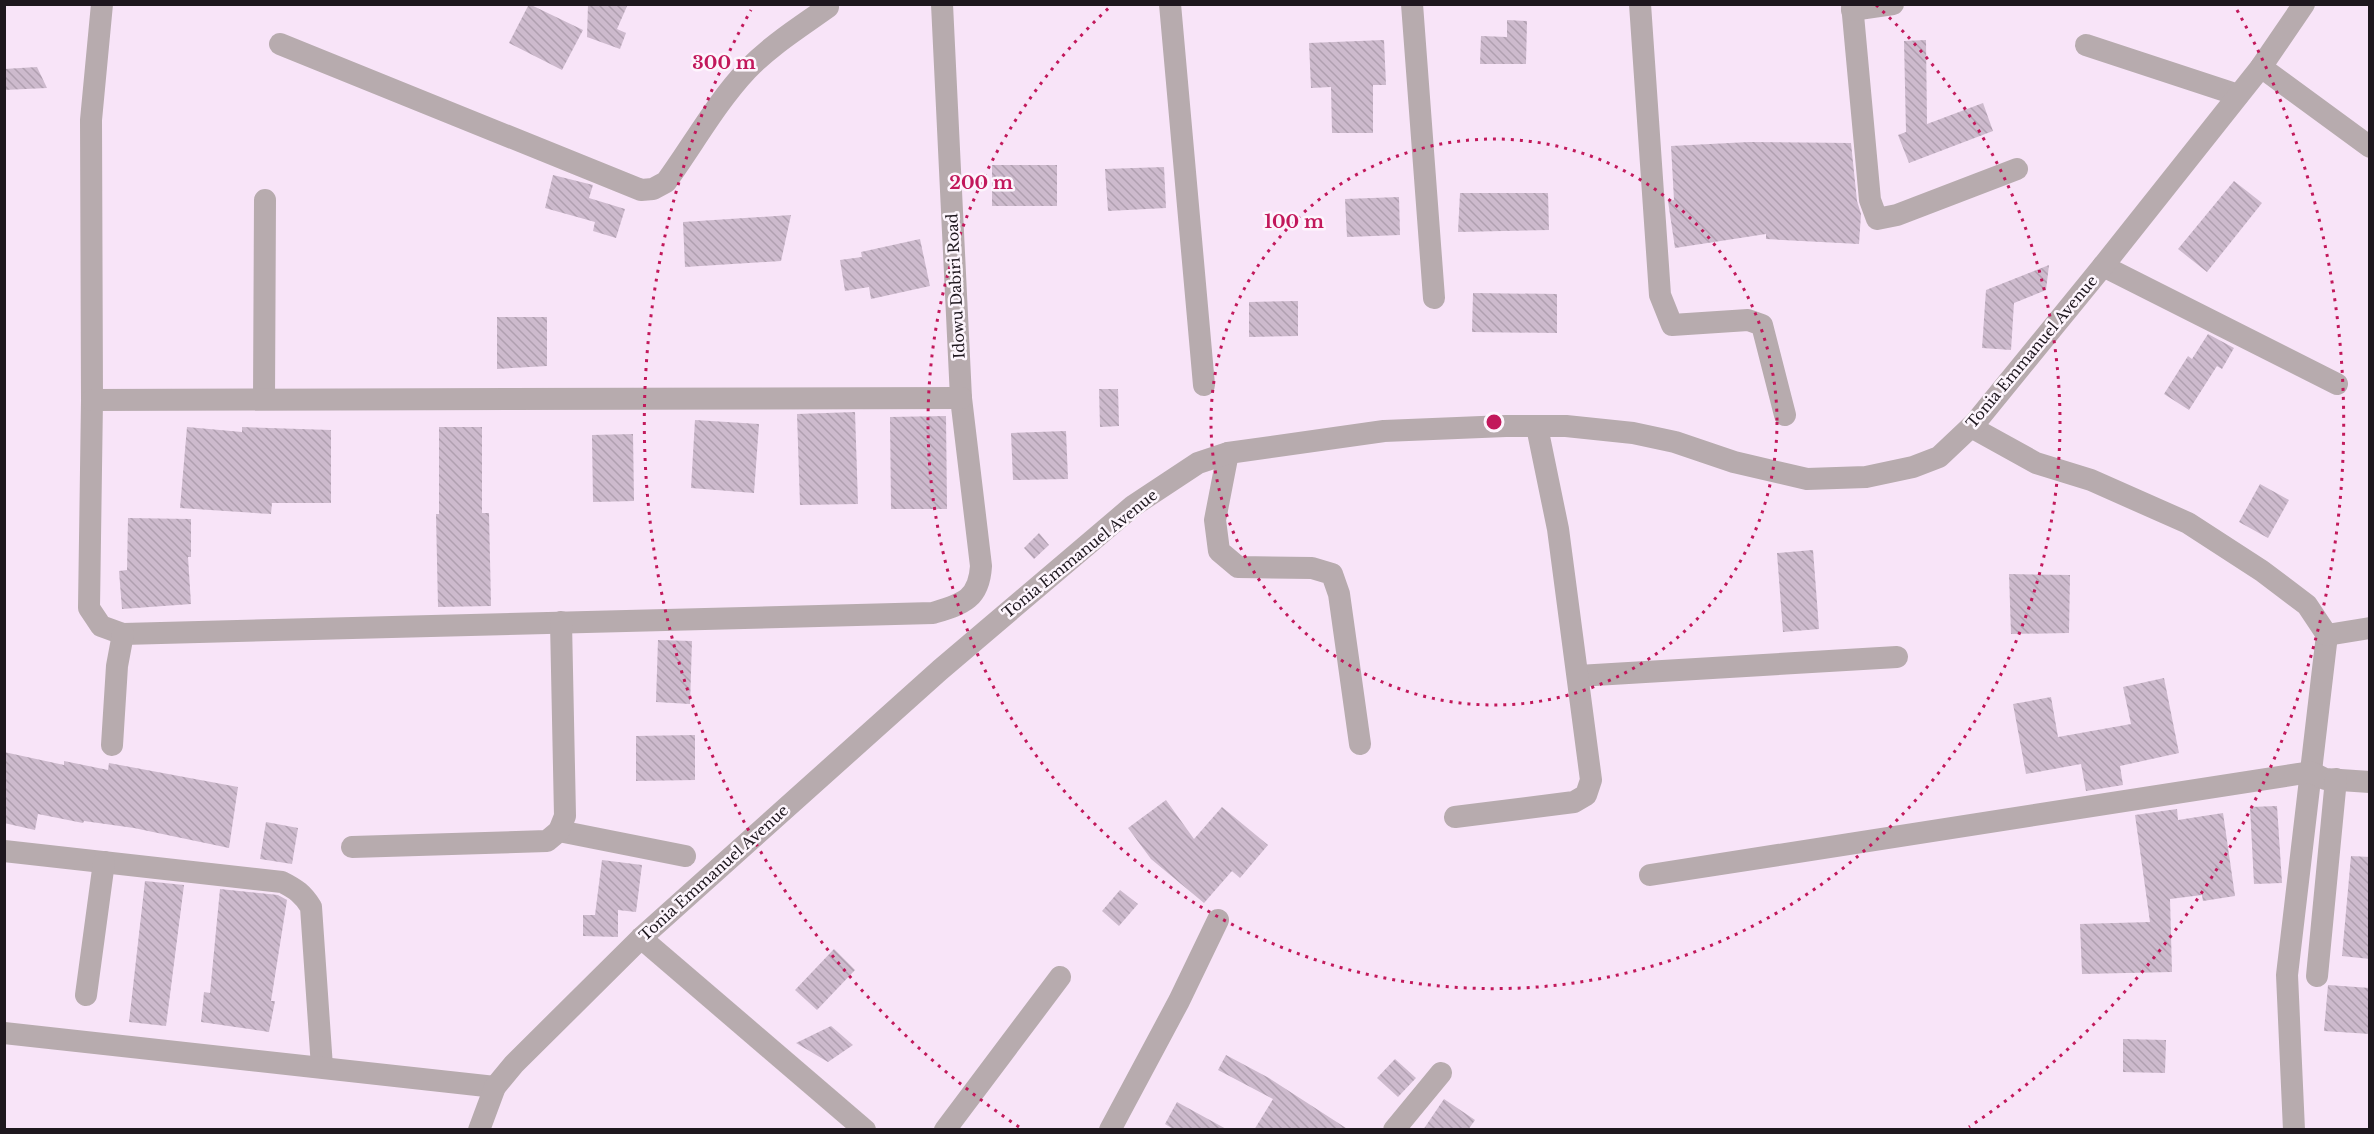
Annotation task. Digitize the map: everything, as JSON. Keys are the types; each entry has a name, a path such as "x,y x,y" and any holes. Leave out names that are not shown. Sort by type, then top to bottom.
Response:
{"street":[{"path":"102,4 91,120 92,400 89,608 101,626 123,634 561,622 565,816 559,831 547,841 352,847"},
{"name":"Idowu Dabiri Road","path":"561,622 933,613 970,598 980,584 981,566 961,398 942,4"},
{"path":"1170,4 1204,385"},
{"path":"1412,4 1434,298"},
{"path":"1640,4 1660,295 1672,325 1748,320 1762,325 1785,416"},
{"path":"1893,4 1852,7 1870,200 1877,219 1897,215 2017,169"},
{"name":"Tonia Emmanuel Avenue","path":"479,1130 495,1087 529,1048 641,938 940,670 1133,506 1198,463 1228,453 1384,431 1566,426 1633,433 1674,442 1734,462 1807,479 1866,477 1913,468 1939,457 1971,427 2103,266 2261,67 2304,4"},
{"path":"280,44 641,190 653,189 666,182 726,95 748,69 774,45 828,6"},
{"path":"2086,45 2238,95"},
{"path":"2261,67 2370,147"},
{"path":"264,399 265,200"},
{"path":"2103,266 2337,384"},
{"path":"92,400 961,398"},
{"path":"1455,817 1574,802 1586,795 1591,780 1558,529 1537,427"},
{"path":"1971,427 2036,463 2091,480 2188,523 2262,570 2307,605 2327,635 2287,975 2294,1130"},
{"path":"1228,453 1215,520 1219,551 1238,567 1312,568 1332,574 1339,594 1360,744"},
{"path":"2327,635 2370,628"},
{"path":"112,745 117,666 123,634"},
{"path":"1578,676 1897,657"},
{"path":"1650,875 2311,772 2325,779 2370,782"},
{"path":"2317,976 2336,779"},
{"path":"559,831 685,855"},
{"path":"4,851 282,882 304,895 311,907 322,1067"},
{"path":"86,994 104,862"},
{"path":"1110,1130 1179,1001 1218,920"},
{"path":"641,938 865,1130"},
{"path":"945,1130 1060,977"},
{"path":"4,1033 495,1087"},
{"path":"1394,1130 1440,1073"}],"building":[{"path":"529,4 583,30 562,70 509,43"},
{"path":"588,4 628,4 617,29 626,33 620,49 587,37"},
{"path":"1507,20 1527,21 1526,64 1480,64 1481,36 1507,37"},
{"path":"1384,40 1386,85 1373,85 1373,133 1332,133 1331,87 1311,88 1309,43"},
{"path":"1926,40 1927,124 1983,103 1993,131 1909,163 1898,135 1906,132 1904,41"},
{"path":"37,67 47,88 4,90 4,69"},
{"path":"1749,142 1851,143 1857,201 1861,214 1859,244 1766,239 1766,234 1675,248 1668,201 1674,200 1671,146"},
{"path":"992,165 1057,165 1057,206 992,206"},
{"path":"1164,167 1166,208 1108,211 1105,169"},
{"path":"553,175 593,185 589,198 625,209 616,238 593,231 595,222 545,208"},
{"path":"2234,181 2262,203 2207,272 2178,249"},
{"path":"1460,193 1548,193 1549,230 1458,232"},
{"path":"1399,197 1400,235 1347,237 1345,199"},
{"path":"791,215 781,261 685,267 683,222"},
{"path":"920,239 930,286 871,299 869,287 845,291 840,260 862,257 861,252"},
{"path":"2049,265 2046,290 2014,303 2011,350 1982,348 1986,290"},
{"path":"1473,293 1557,294 1557,333 1472,332"},
{"path":"1298,301 1298,336 1249,337 1249,302"},
{"path":"497,317 547,317 547,366 497,369"},
{"path":"2208,334 2234,348 2222,369 2217,366 2189,410 2164,394 2188,356 2192,359"},
{"path":"1099,389 1118,389 1119,426 1100,427"},
{"path":"855,412 858,504 800,505 797,414"},
{"path":"946,416 947,509 891,509 890,417"},
{"path":"695,420 759,424 754,493 691,488"},
{"path":"187,427 242,432 242,427 331,430 331,503 272,503 271,514 180,508"},
{"path":"439,427 482,427 482,513 489,513 491,606 438,607 436,514 439,514"},
{"path":"1066,431 1068,479 1013,480 1011,433"},
{"path":"633,434 634,501 593,502 592,435"},
{"path":"2260,484 2289,500 2268,538 2239,522"},
{"path":"128,518 191,519 191,557 188,557 191,604 122,609 119,571 127,570"},
{"path":"1039,533 1049,545 1034,559 1024,548"},
{"path":"1813,550 1819,629 1783,632 1777,553"},
{"path":"2009,574 2070,575 2069,633 2011,634"},
{"path":"658,640 692,641 690,704 656,702"},
{"path":"2164,678 2179,753 2120,766 2123,785 2086,791 2081,764 2026,774 2013,704 2051,697 2058,737 2131,724 2123,687"},
{"path":"695,735 695,780 636,781 636,736"},
{"path":"4,752 64,765 64,761 108,770 109,763 238,787 229,848 134,828 84,821 83,823 38,814 35,830 4,823"},
{"path":"1166,800 1194,839 1222,807 1268,845 1240,878 1232,871 1204,903 1151,859 1128,828"},
{"path":"2277,806 2282,883 2254,884 2250,807"},
{"path":"2177,809 2178,820 2223,813 2235,896 2203,901 2202,895 2170,899 2172,972 2082,974 2080,924 2150,922 2135,815"},
{"path":"266,822 298,828 292,864 260,859"},
{"path":"2351,856 2370,857 2370,959 2342,956"},
{"path":"602,860 642,865 636,912 618,910 618,937 583,936 583,915 595,915"},
{"path":"145,881 184,885 166,1026 129,1022"},
{"path":"220,889 278,895 287,900 271,1001 275,1001 269,1032 201,1022 204,992 210,993"},
{"path":"1120,890 1138,904 1119,926 1102,911"},
{"path":"834,949 855,970 817,1010 795,990"},
{"path":"2328,985 2370,988 2370,1034 2324,1031"},
{"path":"831,1026 853,1045 828,1062 796,1043"},
{"path":"2123,1039 2166,1040 2165,1073 2123,1072"},
{"path":"1226,1055 1269,1078 1349,1130 1254,1130 1273,1099 1218,1070"},
{"path":"1395,1059 1416,1078 1398,1097 1377,1078"},
{"path":"1444,1099 1475,1120 1468,1130 1423,1130"},
{"path":"1177,1102 1228,1130 1175,1130 1165,1124"}]}
